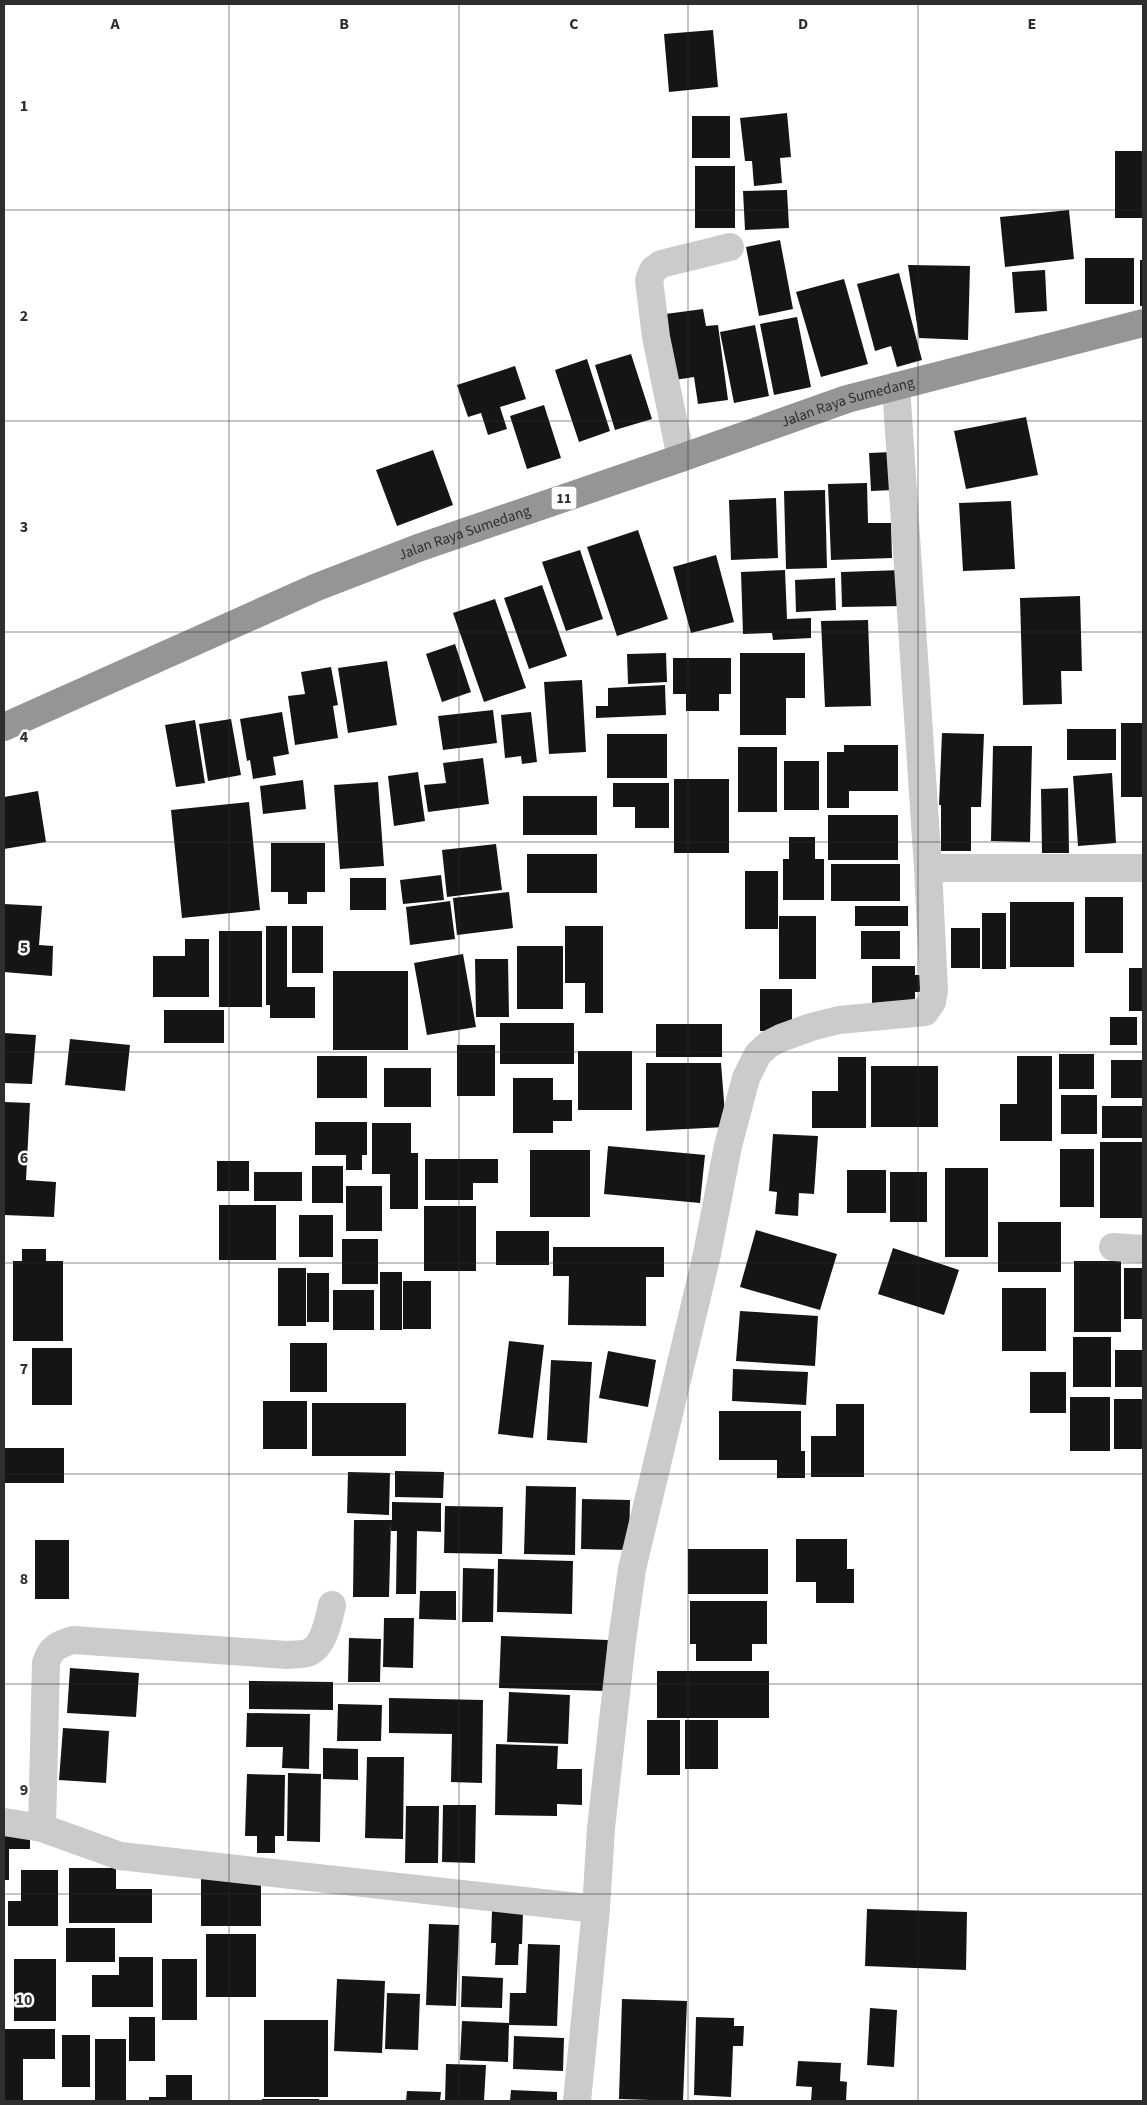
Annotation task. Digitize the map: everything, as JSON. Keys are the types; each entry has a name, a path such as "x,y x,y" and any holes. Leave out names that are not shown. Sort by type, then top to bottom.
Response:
{"highway":[{"name":"Jalan Raya Sumedang","path":"4,727 317,587 418,548 847,400 1143,323"}],"street":[{"path":"681,458 656,337 649,280 653,270 661,264 730,247"},
{"path":"577,2101 596,1910 601,1828 632,1569 707,1254 728,1146 746,1078 758,1054 770,1044 810,1027 839,1020 925,1012 932,1002 934,990 928,868 896,386"},
{"path":"928,868 1143,868"},
{"path":"1113,1247 1143,1248"},
{"path":"42,1828 46,1663 50,1651 60,1644 74,1640 286,1655 309,1653 317,1645 326,1629 332,1605"},
{"path":"4,1822 42,1828 120,1856 596,1910"}],"building":[{"path":"713,30 718,87 669,92 664,34"},
{"path":"787,113 791,157 780,158 782,183 754,186 752,161 745,161 740,118"},
{"path":"692,116 730,116 730,158 692,158"},
{"path":"1115,151 1143,151 1143,218 1115,218"},
{"path":"695,166 735,166 735,228 695,228"},
{"path":"787,190 789,228 745,230 743,191"},
{"path":"1069,210 1074,259 1005,267 1000,217"},
{"path":"780,240 793,309 759,316 746,247"},
{"path":"1085,258 1134,258 1134,304 1085,304"},
{"path":"1140,260 1143,260 1143,306 1140,306"},
{"path":"908,265 970,266 968,340 919,338"},
{"path":"1045,270 1047,311 1015,313 1012,272"},
{"path":"899,273 922,360 897,367 891,346 875,351 857,284"},
{"path":"844,279 868,364 821,377 796,292"},
{"path":"703,309 706,326 718,325 728,400 698,404 694,377 668,381 658,315"},
{"path":"797,317 811,387 774,395 760,324"},
{"path":"755,325 769,396 734,403 720,332"},
{"path":"631,354 652,419 615,430 595,365"},
{"path":"587,359 610,431 579,442 555,370"},
{"path":"515,366 526,399 500,407 507,429 488,435 481,413 468,417 457,385"},
{"path":"544,405 561,458 527,469 510,416"},
{"path":"1026,417 1038,475 966,489 954,431"},
{"path":"433,450 453,505 397,526 376,470"},
{"path":"892,452 894,490 871,491 869,453"},
{"path":"867,483 868,523 891,523 892,558 831,560 828,484"},
{"path":"825,490 827,568 786,569 784,491"},
{"path":"776,498 778,558 731,560 729,500"},
{"path":"1011,501 1015,569 963,571 959,503"},
{"path":"638,530 668,619 617,636 587,547"},
{"path":"580,550 603,619 566,631 542,562"},
{"path":"716,555 734,622 691,633 673,567"},
{"path":"785,570 787,619 811,618 811,638 773,640 772,633 743,634 741,572"},
{"path":"903,570 904,606 842,607 841,572"},
{"path":"835,578 836,610 796,612 795,580"},
{"path":"542,585 567,656 529,669 504,598"},
{"path":"1080,596 1082,671 1061,671 1062,704 1023,705 1020,598"},
{"path":"495,599 526,688 484,702 453,613"},
{"path":"868,620 871,706 825,707 821,621"},
{"path":"455,644 471,692 442,702 426,654"},
{"path":"666,653 667,682 628,684 627,654"},
{"path":"740,653 805,653 805,698 786,698 786,735 740,735"},
{"path":"673,658 731,658 731,694 719,694 719,711 686,711 686,694 673,694"},
{"path":"387,661 397,725 348,733 338,668"},
{"path":"331,667 338,705 333,706 338,738 295,745 288,696 305,694 301,672"},
{"path":"582,680 586,752 549,754 544,682"},
{"path":"665,685 666,715 596,718 596,706 608,706 608,688"},
{"path":"493,710 497,743 443,750 438,716"},
{"path":"282,712 289,754 273,757 276,775 253,779 250,760 247,761 240,719"},
{"path":"531,712 537,762 522,764 521,756 505,758 501,715"},
{"path":"231,719 241,775 208,781 199,724"},
{"path":"195,720 205,783 176,787 165,725"},
{"path":"1121,723 1143,723 1143,797 1121,797"},
{"path":"1067,729 1116,729 1116,760 1067,760"},
{"path":"942,733 984,734 981,807 971,807 971,851 941,851 941,805 939,805"},
{"path":"607,734 667,734 667,778 607,778"},
{"path":"844,745 898,745 898,791 849,791 849,808 827,808 827,752 844,752"},
{"path":"993,746 1032,746 1030,842 991,841"},
{"path":"738,747 777,747 777,812 738,812"},
{"path":"483,758 489,804 428,812 424,785 446,783 443,763"},
{"path":"784,761 819,761 819,810 784,810"},
{"path":"418,772 425,821 394,826 388,776"},
{"path":"1112,773 1116,843 1078,846 1073,776"},
{"path":"674,779 729,779 729,853 674,853"},
{"path":"303,780 306,809 263,814 260,786"},
{"path":"378,782 384,866 340,869 334,785"},
{"path":"613,783 669,783 669,828 635,828 635,807 613,807"},
{"path":"1068,788 1069,853 1042,853 1041,789"},
{"path":"38,791 46,842 4,849 4,797"},
{"path":"523,796 597,796 597,835 523,835"},
{"path":"249,802 260,910 182,918 171,810"},
{"path":"828,815 898,815 898,860 828,860"},
{"path":"789,837 815,837 815,859 824,859 824,900 783,900 783,859 789,859"},
{"path":"271,843 325,843 325,892 307,892 307,904 288,904 288,892 271,892"},
{"path":"496,844 502,890 447,897 442,850"},
{"path":"527,854 597,854 597,893 527,893"},
{"path":"831,864 900,864 900,901 831,901"},
{"path":"745,871 778,871 778,929 745,929"},
{"path":"441,875 444,900 403,904 400,880"},
{"path":"350,878 386,878 386,910 350,910"},
{"path":"509,892 513,928 457,935 453,898"},
{"path":"1085,897 1123,897 1123,953 1085,953"},
{"path":"450,901 455,939 410,945 406,907"},
{"path":"1010,902 1074,902 1074,967 1010,967"},
{"path":"4,904 42,906 39,945 53,946 52,976 4,972"},
{"path":"855,906 908,906 908,926 855,926"},
{"path":"982,913 1006,913 1006,969 982,969"},
{"path":"779,916 816,916 816,979 779,979"},
{"path":"266,926 287,926 287,987 315,987 315,1018 270,1018 270,1005 266,1005"},
{"path":"292,926 323,926 323,973 292,973"},
{"path":"565,926 603,926 603,1013 585,1013 585,983 565,983"},
{"path":"951,928 980,928 980,968 951,968"},
{"path":"219,931 262,931 262,1007 219,1007"},
{"path":"861,931 900,931 900,959 861,959"},
{"path":"185,939 209,939 209,997 153,997 153,956 185,956"},
{"path":"517,946 563,946 563,1009 517,1009"},
{"path":"463,954 476,1027 427,1035 414,963"},
{"path":"475,959 508,959 509,1017 476,1017"},
{"path":"872,966 915,966 915,975 928,975 928,992 915,992 915,1011 872,1011"},
{"path":"1129,968 1143,968 1143,1011 1129,1011"},
{"path":"333,971 408,971 408,1050 333,1050"},
{"path":"760,989 792,989 792,1031 760,1031"},
{"path":"164,1010 224,1010 224,1043 164,1043"},
{"path":"1110,1017 1137,1017 1137,1045 1110,1045"},
{"path":"500,1023 574,1023 574,1064 500,1064"},
{"path":"656,1024 722,1024 722,1057 656,1057"},
{"path":"4,1033 36,1035 32,1084 4,1083"},
{"path":"70,1039 130,1045 125,1091 65,1085"},
{"path":"457,1045 495,1045 495,1096 457,1096"},
{"path":"578,1051 632,1051 632,1110 578,1110"},
{"path":"1059,1054 1094,1054 1094,1089 1059,1089"},
{"path":"317,1056 367,1056 367,1098 317,1098"},
{"path":"1017,1056 1052,1056 1052,1141 1000,1141 1000,1104 1017,1104"},
{"path":"838,1057 866,1057 866,1128 812,1128 812,1091 838,1091"},
{"path":"1111,1060 1143,1060 1143,1098 1111,1098"},
{"path":"646,1063 721,1063 726,1127 646,1131"},
{"path":"871,1066 938,1066 938,1127 871,1127"},
{"path":"384,1068 431,1068 431,1107 384,1107"},
{"path":"513,1078 553,1078 553,1100 572,1100 572,1121 553,1121 553,1133 513,1133"},
{"path":"1061,1095 1097,1095 1097,1134 1061,1134"},
{"path":"4,1102 30,1103 26,1180 56,1182 54,1217 4,1215"},
{"path":"1102,1106 1143,1106 1143,1138 1102,1138"},
{"path":"315,1122 367,1122 367,1155 362,1155 362,1170 346,1170 346,1155 315,1155"},
{"path":"372,1123 411,1123 411,1153 418,1153 418,1209 390,1209 390,1174 372,1174"},
{"path":"773,1134 818,1136 814,1194 799,1193 798,1216 775,1214 777,1192 769,1191"},
{"path":"1100,1142 1142,1142 1142,1218 1100,1218"},
{"path":"608,1146 705,1155 700,1203 604,1194"},
{"path":"1060,1149 1094,1149 1094,1207 1060,1207"},
{"path":"530,1150 590,1150 590,1217 530,1217"},
{"path":"425,1159 498,1159 498,1183 473,1183 473,1200 425,1200"},
{"path":"217,1161 249,1161 249,1191 217,1191"},
{"path":"312,1166 343,1166 343,1203 312,1203"},
{"path":"945,1168 988,1168 988,1257 945,1257"},
{"path":"847,1170 886,1170 886,1213 847,1213"},
{"path":"254,1172 302,1172 302,1201 254,1201"},
{"path":"890,1172 927,1172 927,1222 890,1222"},
{"path":"346,1186 382,1186 382,1231 346,1231"},
{"path":"219,1205 276,1205 276,1260 219,1260"},
{"path":"424,1206 476,1206 476,1271 424,1271"},
{"path":"299,1215 333,1215 333,1257 299,1257"},
{"path":"998,1222 1061,1222 1061,1272 998,1272"},
{"path":"756,1230 837,1254 820,1310 740,1287"},
{"path":"496,1231 549,1231 549,1265 496,1265"},
{"path":"342,1239 378,1239 378,1284 342,1284"},
{"path":"553,1247 664,1247 664,1277 646,1277 646,1326 568,1325 569,1276 553,1276"},
{"path":"893,1248 959,1270 944,1315 878,1294"},
{"path":"22,1249 46,1249 46,1261 63,1261 63,1341 13,1341 13,1261 22,1261"},
{"path":"1074,1261 1121,1261 1121,1332 1074,1332"},
{"path":"278,1268 306,1268 306,1326 278,1326"},
{"path":"1124,1268 1143,1268 1143,1319 1124,1319"},
{"path":"380,1272 402,1272 402,1330 380,1330"},
{"path":"307,1273 329,1273 329,1322 307,1322"},
{"path":"403,1281 431,1281 431,1329 403,1329"},
{"path":"1002,1288 1046,1288 1046,1351 1002,1351"},
{"path":"333,1290 374,1290 374,1330 333,1330"},
{"path":"740,1311 818,1316 815,1366 736,1361"},
{"path":"1073,1337 1111,1337 1111,1387 1073,1387"},
{"path":"509,1341 544,1345 533,1438 498,1434"},
{"path":"290,1343 327,1343 327,1392 290,1392"},
{"path":"32,1348 72,1348 72,1405 32,1405"},
{"path":"1115,1350 1143,1350 1143,1387 1115,1387"},
{"path":"608,1351 656,1360 648,1407 599,1398"},
{"path":"551,1360 592,1362 587,1443 547,1440"},
{"path":"733,1369 808,1372 806,1405 732,1401"},
{"path":"1030,1372 1066,1372 1066,1413 1030,1413"},
{"path":"1070,1397 1110,1397 1110,1451 1070,1451"},
{"path":"1114,1399 1143,1399 1143,1449 1114,1449"},
{"path":"263,1401 307,1401 307,1449 263,1449"},
{"path":"312,1403 406,1403 406,1456 312,1456"},
{"path":"836,1404 864,1404 864,1477 811,1477 811,1436 836,1436"},
{"path":"719,1411 801,1411 801,1451 805,1451 805,1478 777,1478 777,1460 719,1460"},
{"path":"4,1448 64,1448 64,1483 4,1483"},
{"path":"395,1471 444,1472 443,1498 395,1497"},
{"path":"348,1472 390,1473 389,1515 347,1513"},
{"path":"526,1486 576,1487 575,1555 524,1554"},
{"path":"582,1499 630,1500 629,1550 581,1549"},
{"path":"392,1502 441,1503 441,1532 417,1531 416,1594 396,1594 397,1531 391,1531 391,1522 389,1597 353,1597 354,1520 392,1520"},
{"path":"445,1506 503,1507 502,1554 444,1553"},
{"path":"796,1539 847,1539 847,1569 854,1569 854,1603 816,1603 816,1582 796,1582"},
{"path":"35,1540 69,1540 69,1599 35,1599"},
{"path":"688,1549 768,1549 768,1594 688,1594"},
{"path":"498,1559 573,1561 572,1614 497,1612"},
{"path":"463,1568 494,1569 493,1622 462,1622"},
{"path":"420,1591 456,1591 456,1620 419,1619"},
{"path":"690,1601 767,1601 767,1644 752,1644 752,1661 696,1661 696,1644 690,1644"},
{"path":"384,1618 414,1618 413,1668 383,1667"},
{"path":"501,1636 608,1640 606,1691 499,1688"},
{"path":"349,1638 381,1639 380,1682 348,1682"},
{"path":"70,1668 139,1673 136,1717 67,1713"},
{"path":"657,1671 769,1671 769,1718 657,1718"},
{"path":"249,1681 333,1682 333,1710 249,1709"},
{"path":"509,1692 570,1695 568,1744 507,1742"},
{"path":"389,1698 483,1700 482,1783 451,1782 452,1734 389,1733"},
{"path":"338,1704 382,1705 381,1741 337,1741"},
{"path":"247,1713 310,1714 309,1769 282,1768 283,1747 246,1747"},
{"path":"647,1720 680,1720 680,1775 647,1775"},
{"path":"685,1720 718,1720 718,1769 685,1769"},
{"path":"63,1728 109,1731 106,1783 59,1780"},
{"path":"496,1744 558,1746 557,1769 582,1769 582,1805 557,1804 557,1816 495,1815"},
{"path":"323,1748 358,1749 358,1780 323,1779"},
{"path":"367,1757 404,1757 403,1839 365,1838"},
{"path":"288,1773 321,1774 320,1842 287,1841"},
{"path":"247,1774 285,1775 284,1836 275,1836 275,1853 257,1853 257,1836 245,1836"},
{"path":"443,1805 476,1805 475,1863 442,1862"},
{"path":"406,1806 439,1806 438,1863 405,1863"},
{"path":"4,1830 30,1830 30,1849 9,1849 9,1880 4,1880"},
{"path":"69,1868 116,1868 116,1889 152,1889 152,1923 69,1923"},
{"path":"21,1870 58,1870 58,1926 8,1926 8,1901 21,1901"},
{"path":"201,1878 261,1878 261,1926 201,1926"},
{"path":"867,1909 967,1912 966,1970 865,1966"},
{"path":"492,1911 523,1912 522,1944 519,1944 518,1965 495,1965 496,1943 491,1943"},
{"path":"429,1924 459,1925 456,2006 426,2005"},
{"path":"66,1928 115,1928 115,1962 66,1962"},
{"path":"206,1934 256,1934 256,1997 206,1997"},
{"path":"528,1944 560,1945 557,2026 509,2025 508,2062 460,2060 462,2021 509,2023 510,1993 526,1993"},
{"path":"119,1957 153,1957 153,2007 92,2007 92,1975 119,1975"},
{"path":"14,1959 56,1959 56,2021 14,2021"},
{"path":"162,1959 197,1959 197,2020 162,2020"},
{"path":"462,1976 503,1978 502,2008 461,2007"},
{"path":"337,1979 385,1981 382,2053 334,2051"},
{"path":"387,1993 420,1994 418,2050 385,2049"},
{"path":"622,1999 687,2001 683,2101 619,2099"},
{"path":"870,2008 897,2010 894,2067 867,2065"},
{"path":"129,2017 155,2017 155,2061 129,2061"},
{"path":"696,2017 734,2018 734,2026 744,2026 743,2046 733,2046 731,2097 694,2095"},
{"path":"264,2020 328,2020 328,2097 264,2097"},
{"path":"4,2029 55,2029 55,2059 23,2059 23,2100 4,2100"},
{"path":"62,2035 90,2035 90,2087 62,2087"},
{"path":"514,2036 564,2038 563,2071 513,2069"},
{"path":"95,2039 126,2039 126,2101 95,2101"},
{"path":"798,2061 841,2063 840,2081 847,2082 846,2101 811,2101 812,2087 796,2086"},
{"path":"446,2064 486,2065 484,2101 445,2101"},
{"path":"166,2075 192,2075 192,2101 149,2101 149,2097 166,2097"},
{"path":"511,2090 557,2092 557,2101 510,2101"},
{"path":"407,2091 441,2092 440,2101 406,2101"},
{"path":"262,2099 319,2099 319,2101 262,2101"}]}
